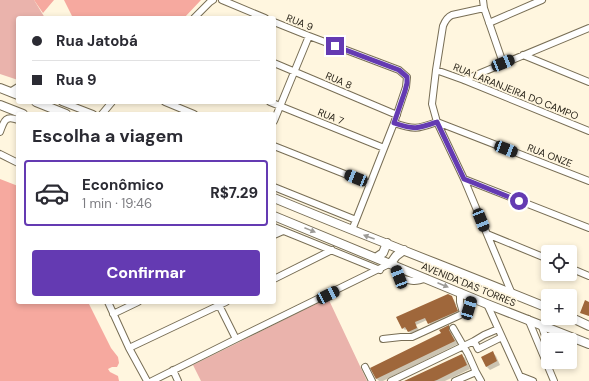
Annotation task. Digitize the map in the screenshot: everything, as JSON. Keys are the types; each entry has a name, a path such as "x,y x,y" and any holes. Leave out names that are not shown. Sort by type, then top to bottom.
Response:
{"main road":[{"path":"0,88 14,94"},
{"path":"40,104 57,112"},
{"path":"0,105 17,112"},
{"name":"AVENIDA DAS TORRES","path":"276,199 541,305"},
{"name":"AVENIDA DAS TORRES","path":"276,217 487,304 541,324"},
{"path":"377,258 383,252 387,243"},
{"path":"393,264 396,256 404,250"},
{"path":"577,320 589,326"},
{"name":"AVENIDA DAS TORRES","path":"543,325 589,344"}],"street":[{"path":"196,16 213,0"},
{"path":"222,0 260,16"},
{"path":"483,0 484,8 503,63"},
{"path":"489,23 542,0"},
{"path":"484,8 452,15 445,21 436,70 432,104 437,122 464,179 512,294"},
{"name":"RUA 9","path":"276,23 399,70 407,77 406,87 397,115"},
{"path":"464,80 589,28"},
{"path":"582,31 589,34"},
{"path":"276,116 309,36"},
{"path":"523,55 589,82"},
{"name":"RUA 8","path":"276,64 397,115"},
{"name":"RUA LARANJEIRA DO CAMPO","path":"436,70 589,131"},
{"path":"67,104 88,112"},
{"path":"104,112 110,104"},
{"path":"170,104 189,112"},
{"name":"RUA 7","path":"275,104 384,148"},
{"path":"352,230 397,115"},
{"path":"0,132 4,121 8,118 16,119"},
{"path":"394,123 410,128 418,128 437,122"},
{"name":"RUA ONZE","path":"437,122 589,181"},
{"path":"276,147 370,184"},
{"path":"1,155 16,162"},
{"path":"464,179 589,228"},
{"path":"276,188 356,220"},
{"path":"276,228 380,270"},
{"path":"276,234 283,231"},
{"path":"487,234 541,256"},
{"path":"276,277 332,250"},
{"path":"152,381 393,264"},
{"path":"577,271 589,276"},
{"path":"460,292 460,302 463,313"},
{"path":"383,339 412,337 463,313 469,308 472,297"},
{"path":"109,304 129,348 147,381"},
{"path":"113,314 134,304"},
{"path":"129,348 218,304 236,339"},
{"path":"487,304 521,378 533,381"},
{"path":"528,319 554,381"},
{"path":"453,328 481,381"},
{"path":"391,381 464,347 484,335 498,329"},
{"path":"468,354 502,337"},
{"path":"474,342 478,349"},
{"path":"365,367 372,381"},
{"path":"173,370 178,381"},
{"path":"455,381 476,372"}],"shaded area":[{"path":"0,0 34,0 44,16 16,16 16,79 0,74"},
{"path":"34,0 54,0 43,13"},
{"path":"64,0 201,0 186,16 72,16"},
{"path":"0,179 16,185 16,304 89,304 111,348 118,357 119,363 117,367 108,369 110,372 118,376 119,381 0,381"},
{"path":"328,298 367,381 201,381 193,365"}],"building":[{"path":"448,294 452,296 458,311 428,324 425,318 415,322 417,328 408,332 405,327 402,329 396,317"},
{"path":"585,300 589,302 589,316 580,313"},
{"path":"449,325 449,330 455,341 376,379 370,368 441,333 439,330"},
{"path":"493,351 497,361 486,367 481,357"},
{"path":"462,354 467,365 437,380 404,381"}],"route":[{"path":"335,46 399,70 404,74 407,77 407,83 394,123 410,128 418,128 437,122 464,179 519,201"}]}
